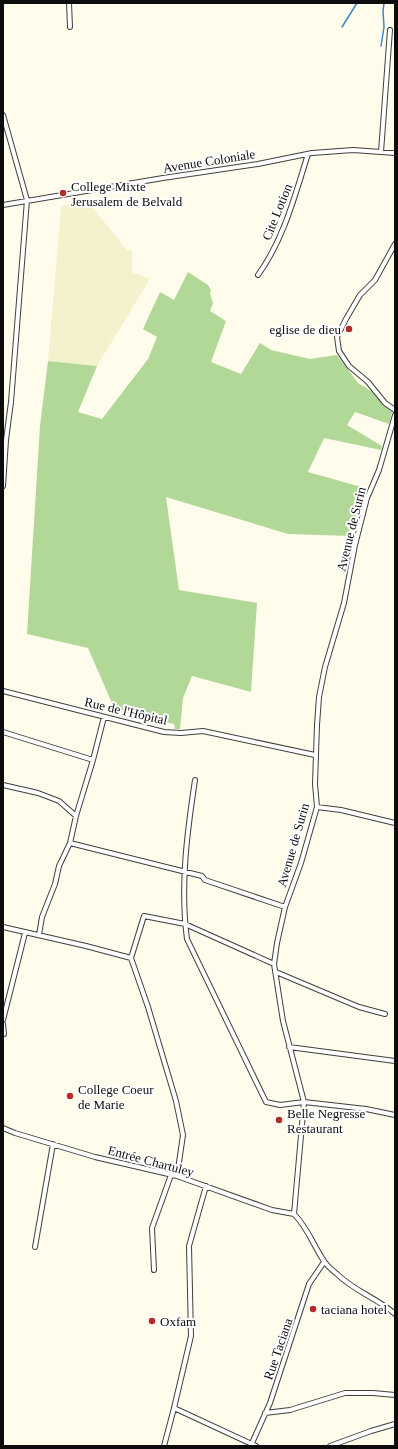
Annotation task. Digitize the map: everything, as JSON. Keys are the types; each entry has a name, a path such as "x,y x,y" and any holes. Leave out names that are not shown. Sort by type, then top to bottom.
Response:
{"street":[{"path":"69,3 70,26"},
{"path":"381,152 390,30"},
{"path":"3,115 27,200 3,486"},
{"name":"Avenue Coloniale","path":"3,205 258,164 308,154 353,150 395,153"},
{"name":"Cite Lotion","path":"258,275 264,267 284,228 308,154"},
{"path":"395,244 375,280 360,295 337,337 339,351 349,366 368,382 385,403 395,410"},
{"name":"Avenue de Surin","path":"294,1214 304,1102 283,1021 274,964 285,907 301,863 317,807 315,755 319,697 325,667 344,603 355,545 367,498 379,470 395,415"},
{"name":"Rue de l'Hôpital","path":"3,691 164,732 181,733 203,731 315,755"},
{"path":"39,935 42,917 55,884 59,866 70,843 76,816 104,717"},
{"path":"3,732 93,760"},
{"path":"195,780 184,871 185,924 187,939 266,1102 280,1105 304,1102 366,1109 395,1115"},
{"path":"3,785 38,793 59,801 76,816"},
{"path":"317,807 341,810 395,823"},
{"path":"70,843 202,876 205,880 285,907"},
{"path":"177,1176 183,1135 176,1101 148,1007 131,958 144,916 185,924 274,964"},
{"path":"3,927 131,958"},
{"path":"3,1020 25,933"},
{"path":"276,972 359,1007 385,1014"},
{"path":"3,1024 4,1034"},
{"path":"289,1047 395,1061"},
{"name":"Entrée Chartuley","path":"3,1128 95,1157 177,1176 272,1210 294,1214"},
{"path":"35,1247 53,1144"},
{"path":"154,1270 152,1228 171,1175"},
{"path":"164,1446 191,1336 189,1246 206,1186"},
{"path":"294,1214 303,1223 324,1262 338,1276 355,1290 377,1300 395,1314"},
{"name":"Rue Taciana","path":"254,1445 297,1324 309,1284 324,1262"},
{"path":"265,1413 290,1410 345,1393 373,1393 395,1396"},
{"path":"174,1408 254,1445"},
{"path":"330,1446 395,1424"}],"shaded area":[{"path":"89,203 127,250 132,251 132,272 150,279 97,366 48,361 61,206"}],"green space":[{"path":"188,272 208,285 211,290 210,294 213,303 210,311 226,321 211,362 241,374 260,343 271,350 310,359 337,355 358,383 371,391 392,412 389,424 355,412 347,425 382,446 381,450 324,438 308,472 365,488 351,536 288,534 166,497 179,590 257,603 251,692 192,676 183,698 180,729 175,729 174,724 115,710 88,648 27,634 40,426 48,361 97,366 78,412 102,419 148,359 157,337 143,329 160,292 174,300"}],"waterway":[{"path":"342,27 357,3"},
{"path":"381,46 384,27 384,3"}],"place":[{"name":"College Mixte Jerusalem de Belvald","path":"63,193"},
{"name":"eglise de dieu","path":"349,329"},
{"name":"College Coeur de Marie","path":"70,1096"},
{"name":"Belle Negresse Restaurant","path":"279,1120"},
{"name":"taciana hotel","path":"313,1309"},
{"name":"Oxfam","path":"152,1321"}]}
